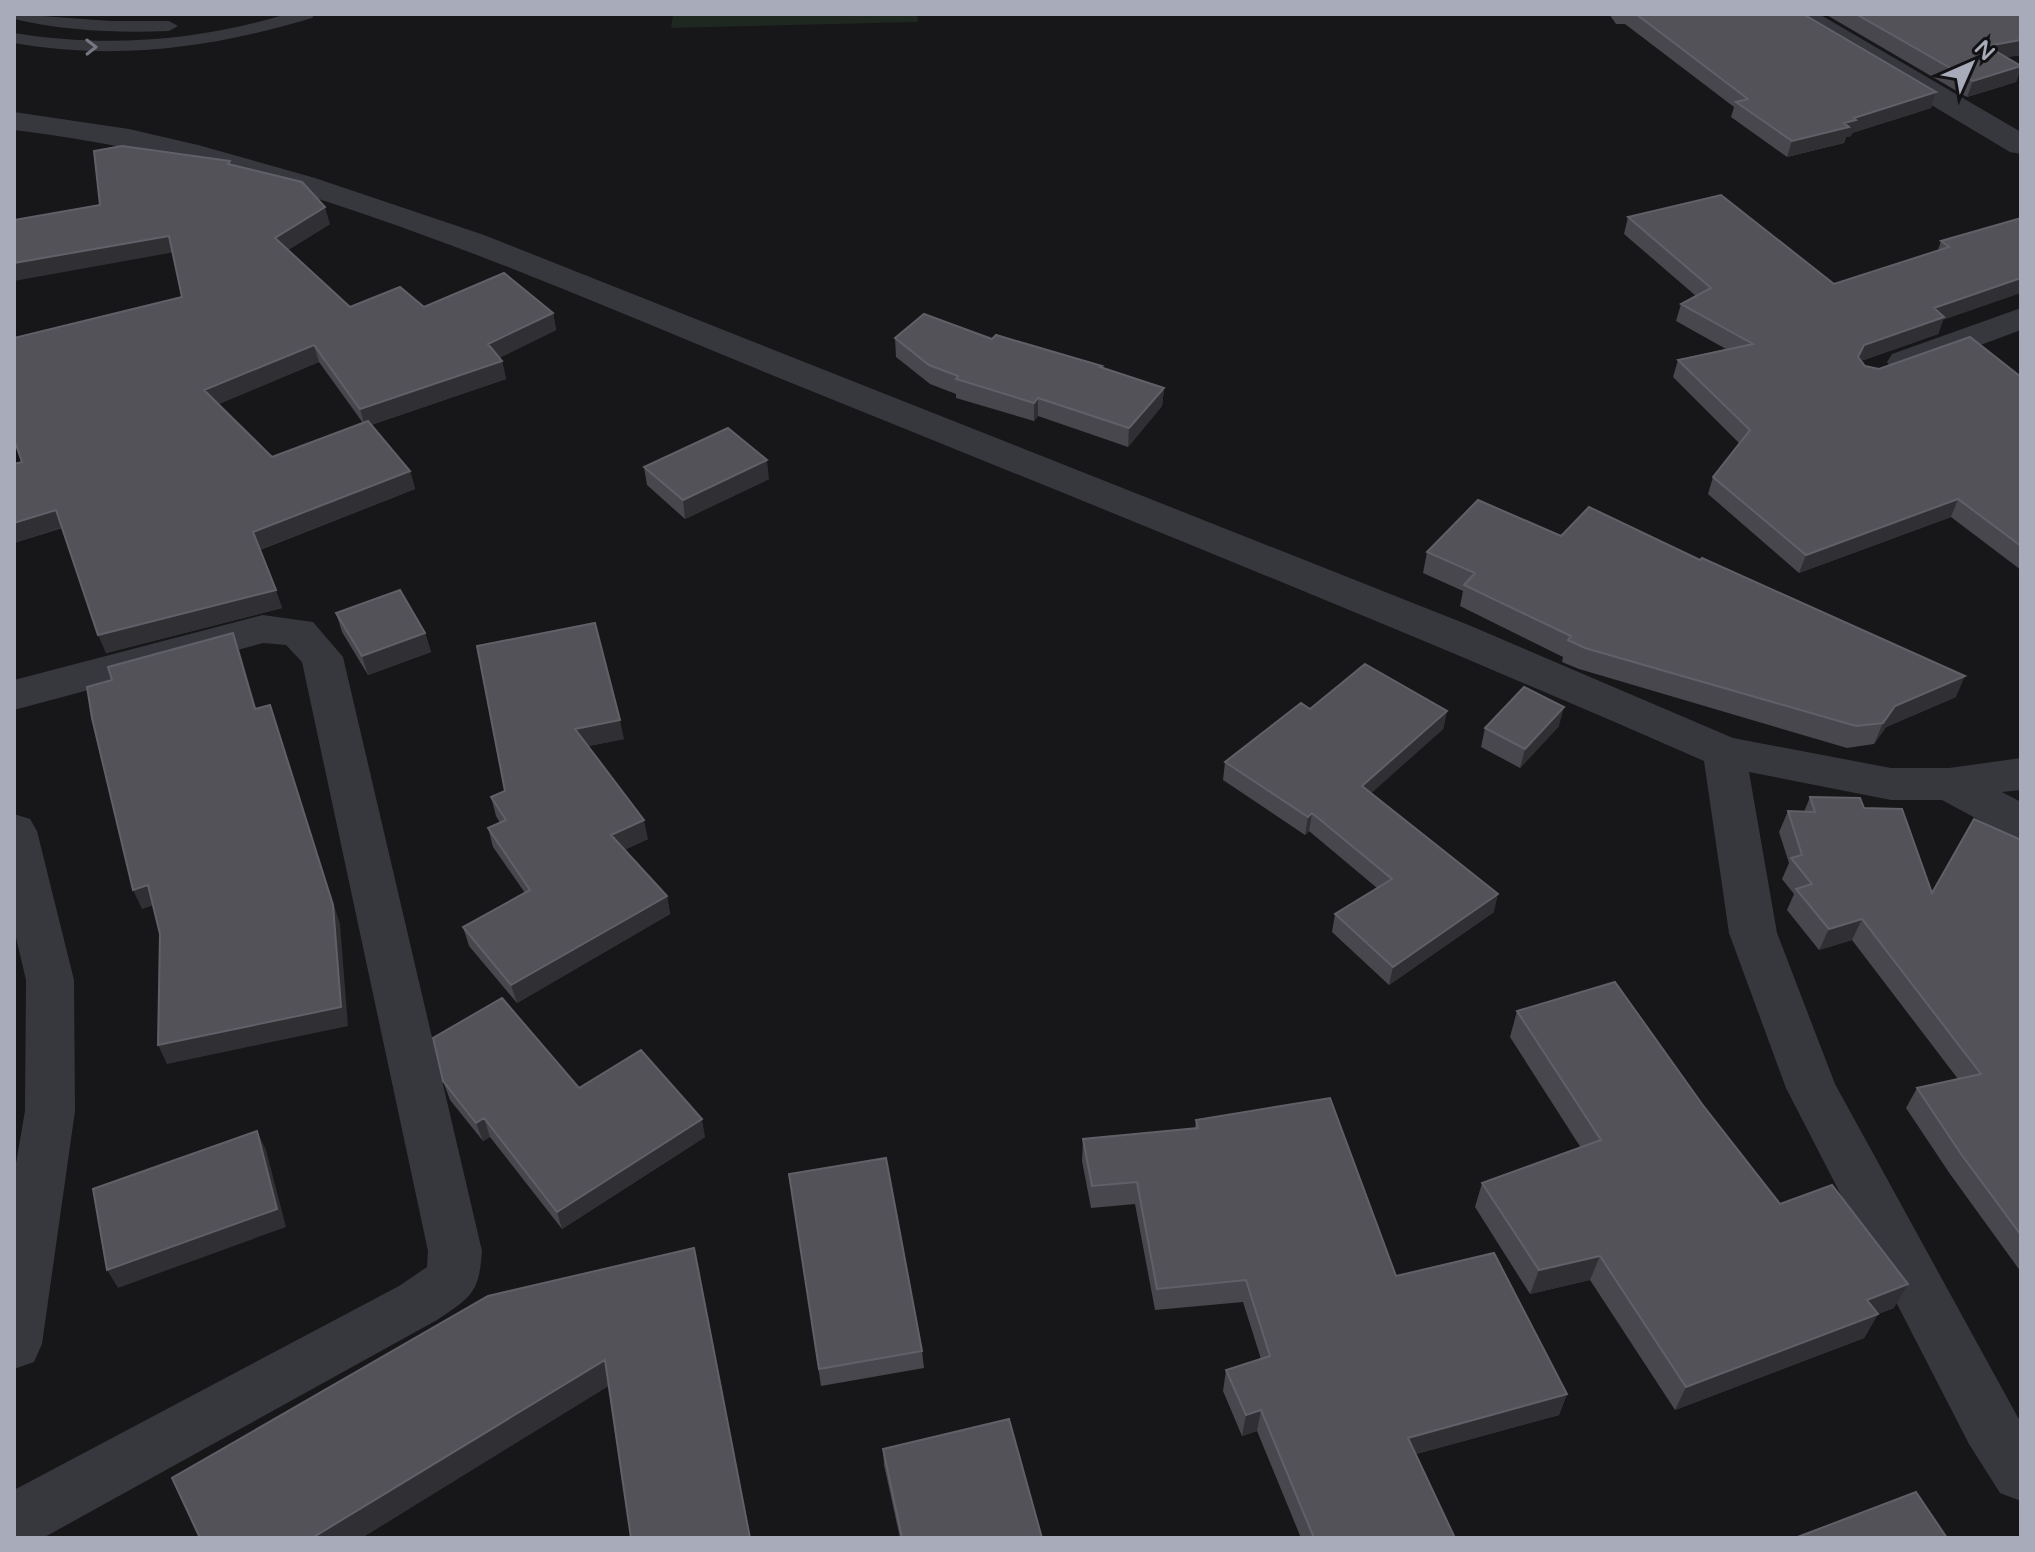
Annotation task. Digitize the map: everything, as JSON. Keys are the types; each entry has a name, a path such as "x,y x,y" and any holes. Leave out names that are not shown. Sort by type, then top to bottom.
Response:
{"street":[{"path":"1799,14 2021,145"},
{"path":"14,121 73,126 221,162 359,203 472,242 1456,636 1724,752 1891,784 1949,784 2021,774"},
{"path":"1872,373 2021,318"},
{"path":"14,695 263,629 298,632 322,657 455,1251 453,1279 418,1303 14,1522"},
{"path":"1724,752 1753,933 1811,1088 1989,1425 2021,1473"},
{"path":"1949,784 2021,822"},
{"path":"14,831 50,980 50,1111 14,1344"}],"lane":[{"path":"14,14 137,27 186,25 253,14"},
{"path":"14,38 75,47 148,46 208,38 306,14"}],"shaded area":[{"path":"673,14 917,14 918,22 671,28"}],"building":[{"path":"1636,14 1803,14 1936,92 1854,118 1856,120 1844,123 1849,127 1792,141 1736,102 1748,99"},
{"path":"1856,14 2021,14 2021,40 1987,46 2021,66 1973,81"},
{"path":"122,146 230,161 228,164 302,182 325,207 275,238 350,307 400,287 424,307 504,273 553,313 488,344 502,361 360,409 314,345 204,390 272,457 368,421 410,471 253,532 276,590 98,635 56,510 14,523 14,464 22,462 14,439 14,338 182,297 169,236 14,263 14,220 100,205 94,151"},
{"path":"1721,195 1834,284 1949,247 1941,241 2021,218 2021,278 1934,308 1944,317 1864,345 1858,357 1865,366 1879,369 1970,337 2021,377 2021,546 1958,499 1806,555 1713,477 1750,430 1678,360 1753,344 1681,304 1711,288 1628,217"},
{"path":"924,314 992,339 996,335 1164,388 1129,428 1038,398 1034,403 956,379 958,376 929,365 895,338"},
{"path":"728,428 767,460 683,500 644,467"},
{"path":"1478,500 1561,536 1589,507 1700,560 1702,558 1965,676 1895,706 1883,723 1856,726 1585,648 1568,640 1571,636 1464,585 1475,573 1427,552"},
{"path":"400,590 425,633 362,656 336,613"},
{"path":"595,623 620,720 575,729 644,820 611,835 667,896 511,985 463,927 530,890 488,828 506,820 491,797 505,791 477,646"},
{"path":"233,633 255,709 270,705 333,905 341,1007 158,1045 160,934 148,885 133,890 87,687 112,680 108,667"},
{"path":"1365,664 1447,711 1362,786 1498,894 1393,967 1335,914 1392,879 1312,813 1308,817 1225,762 1301,703 1310,709"},
{"path":"1524,687 1564,707 1525,749 1485,728"},
{"path":"1810,797 1860,798 1864,808 1902,809 1932,893 1974,819 2021,840 2021,1235 1917,1088 1981,1074 1862,919 1829,929 1796,889 1812,884 1791,858 1802,855 1788,811 1815,812"},
{"path":"1615,982 1702,1104 1780,1204 1832,1185 1908,1284 1867,1300 1878,1314 1686,1387 1600,1256 1539,1270 1482,1183 1601,1140 1517,1011"},
{"path":"502,998 579,1088 641,1050 702,1119 557,1212 484,1118 476,1123 443,1081 433,1038"},
{"path":"1330,1098 1396,1276 1494,1253 1567,1394 1408,1438 1455,1538 1314,1538 1261,1410 1246,1415 1226,1370 1270,1356 1246,1280 1157,1289 1137,1182 1092,1186 1083,1139 1198,1128 1196,1120"},
{"path":"257,1131 277,1209 107,1270 93,1189"},
{"path":"886,1158 922,1351 819,1369 789,1174"},
{"path":"694,1248 750,1538 631,1538 605,1360 312,1538 200,1538 172,1478 488,1296"},
{"path":"1009,1419 1042,1538 902,1538 883,1449"},
{"path":"1916,1492 1947,1538 1795,1538"}]}
